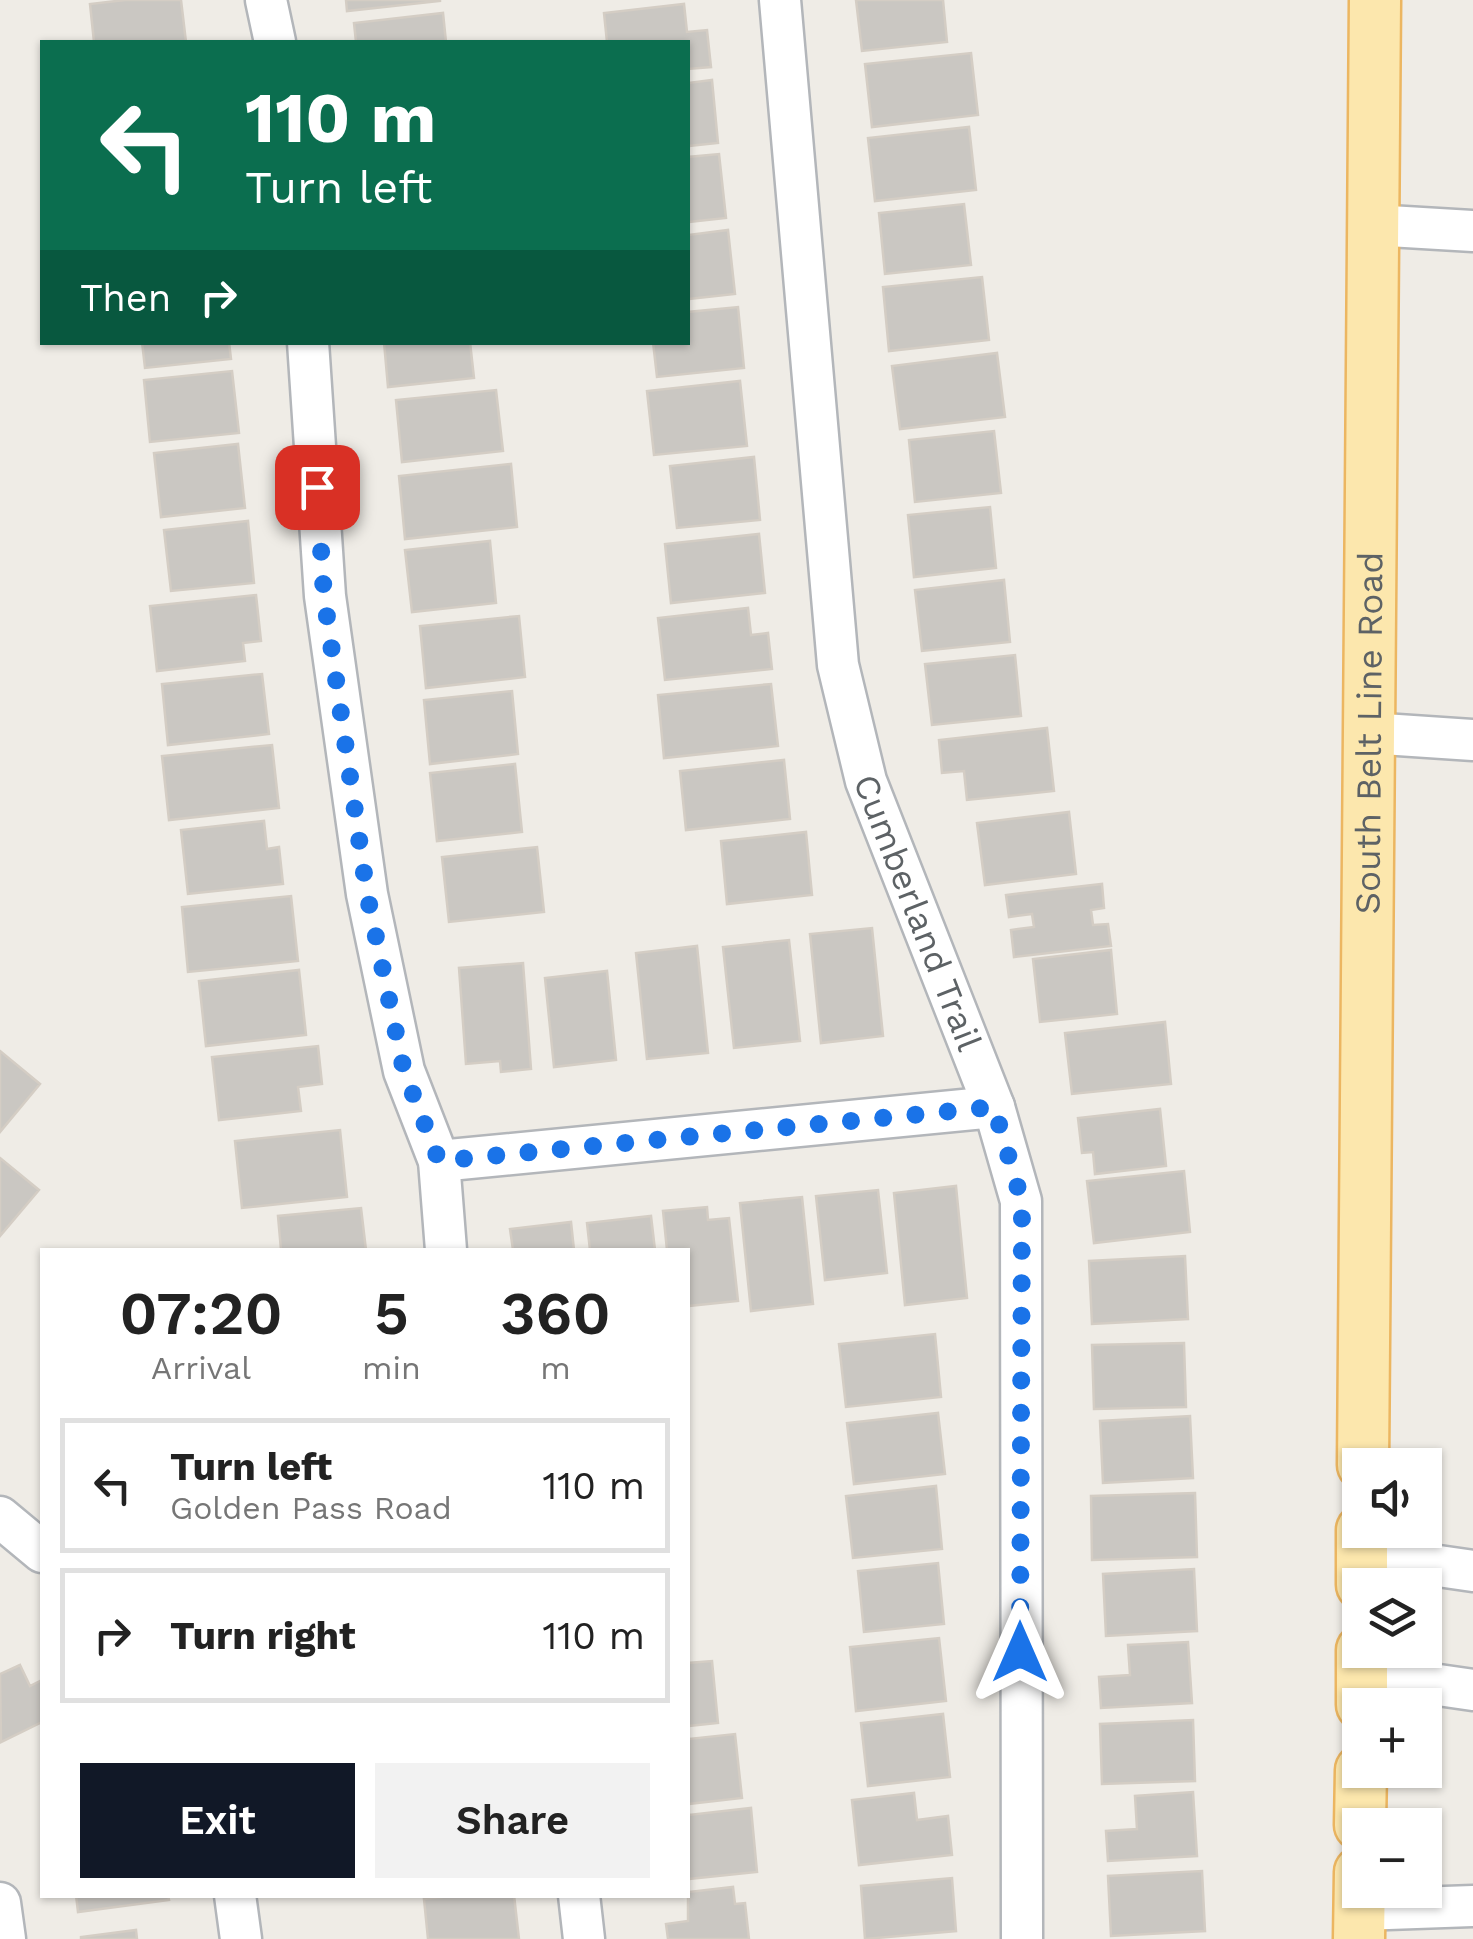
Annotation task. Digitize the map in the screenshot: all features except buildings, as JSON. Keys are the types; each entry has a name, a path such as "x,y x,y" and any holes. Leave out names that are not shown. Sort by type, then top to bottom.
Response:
{"main road":[{"name":"South Belt Line Road","path":"1363,1448 1374,0"}],"street":[{"path":"266,0 275,40"},
{"name":"Cumberland Trail","path":"780,0 838,666 866,781 994,1107 1022,1202 1022,1939"},
{"path":"1372,225 1473,231"},
{"path":"308,345 324,596 367,894 404,1071 439,1161 446,1248"},
{"path":"1368,733 1473,740"},
{"path":"439,1161 994,1107"},
{"path":"0,1517 40,1550"},
{"path":"1362,1557 1473,1571"},
{"path":"1362,1676 1473,1690"},
{"path":"235,1898 240,1939"},
{"path":"579,1898 584,1939"},
{"path":"0,1903 5,1939"},
{"path":"1442,1906 1473,1906"}],"route":[{"path":"317,487 324,596 367,894 404,1071 439,1161 994,1107 1022,1202 1020,1652"}]}
